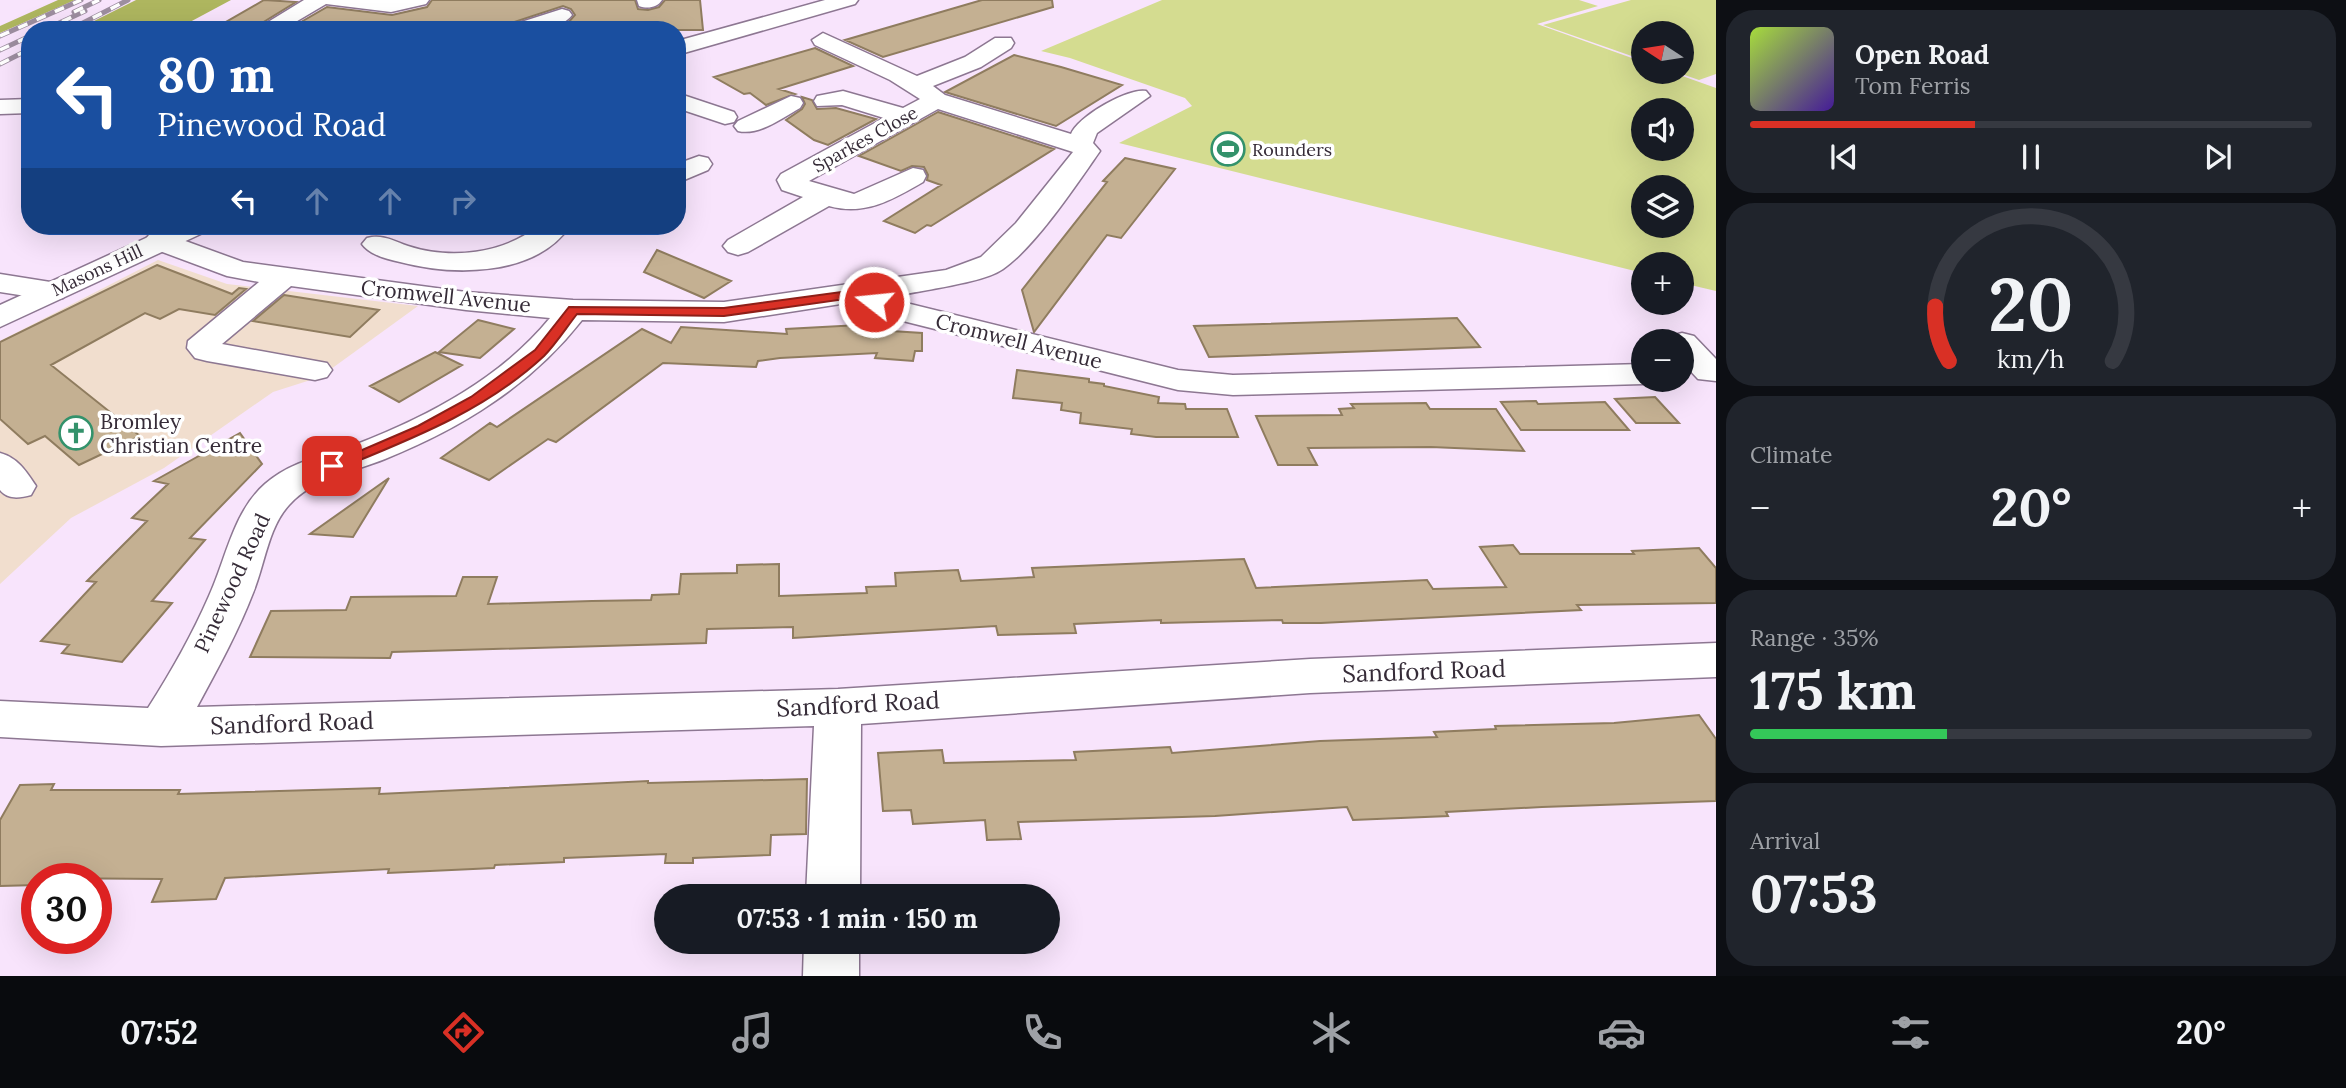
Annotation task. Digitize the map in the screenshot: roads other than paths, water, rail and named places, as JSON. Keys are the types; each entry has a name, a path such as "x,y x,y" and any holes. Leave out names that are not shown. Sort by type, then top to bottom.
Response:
{"street":[{"path":"282,21 318,0"},
{"path":"334,0 391,6 419,0"},
{"path":"686,45 837,1"},
{"path":"545,21 562,15"},
{"name":"Sparkes Close","path":"823,40 927,92 1083,144"},
{"name":"Sparkes Close","path":"913,176 862,204 849,204 792,184 791,180 906,117 927,92 1003,43"},
{"path":"871,292 952,278 992,263 1026,229 1083,144 1138,96"},
{"path":"826,101 842,98 906,117"},
{"path":"686,103 736,122 790,103"},
{"name":"Sparkes Close","path":"737,246 825,195"},
{"name":"Masons Hill","path":"0,317 52,290 173,235"},
{"path":"377,244 395,253 455,262 492,258 518,250 542,235"},
{"name":"Cromwell Avenue","path":"159,241 238,270 466,301 573,310 724,312 871,292 878,305 1178,380 1233,385 1631,374"},
{"path":"466,301 492,258"},
{"path":"284,277 205,341 204,348 213,352 314,370"},
{"path":"0,283 52,290"},
{"name":"Pinewood Road","path":"161,727 233,591 256,520 278,493 302,478 423,429 476,400 540,352 573,310"},
{"name":"Sandford Road","path":"0,719 161,727 838,707 1310,676 1716,660"},
{"path":"834,884 838,707"},
{"path":"831,976 832,954"}],"railway":[{"path":"34,21 81,0"},
{"path":"74,12 99,0"},
{"path":"87,21 128,0"},
{"path":"63,21 85,11"},
{"path":"0,36 21,27"},
{"path":"0,50 21,40"},
{"path":"0,64 21,54"}],"place":[{"name":"Rounders","path":"1228,149"},
{"name":"Bromley Christian Centre","path":"76,433"}]}
